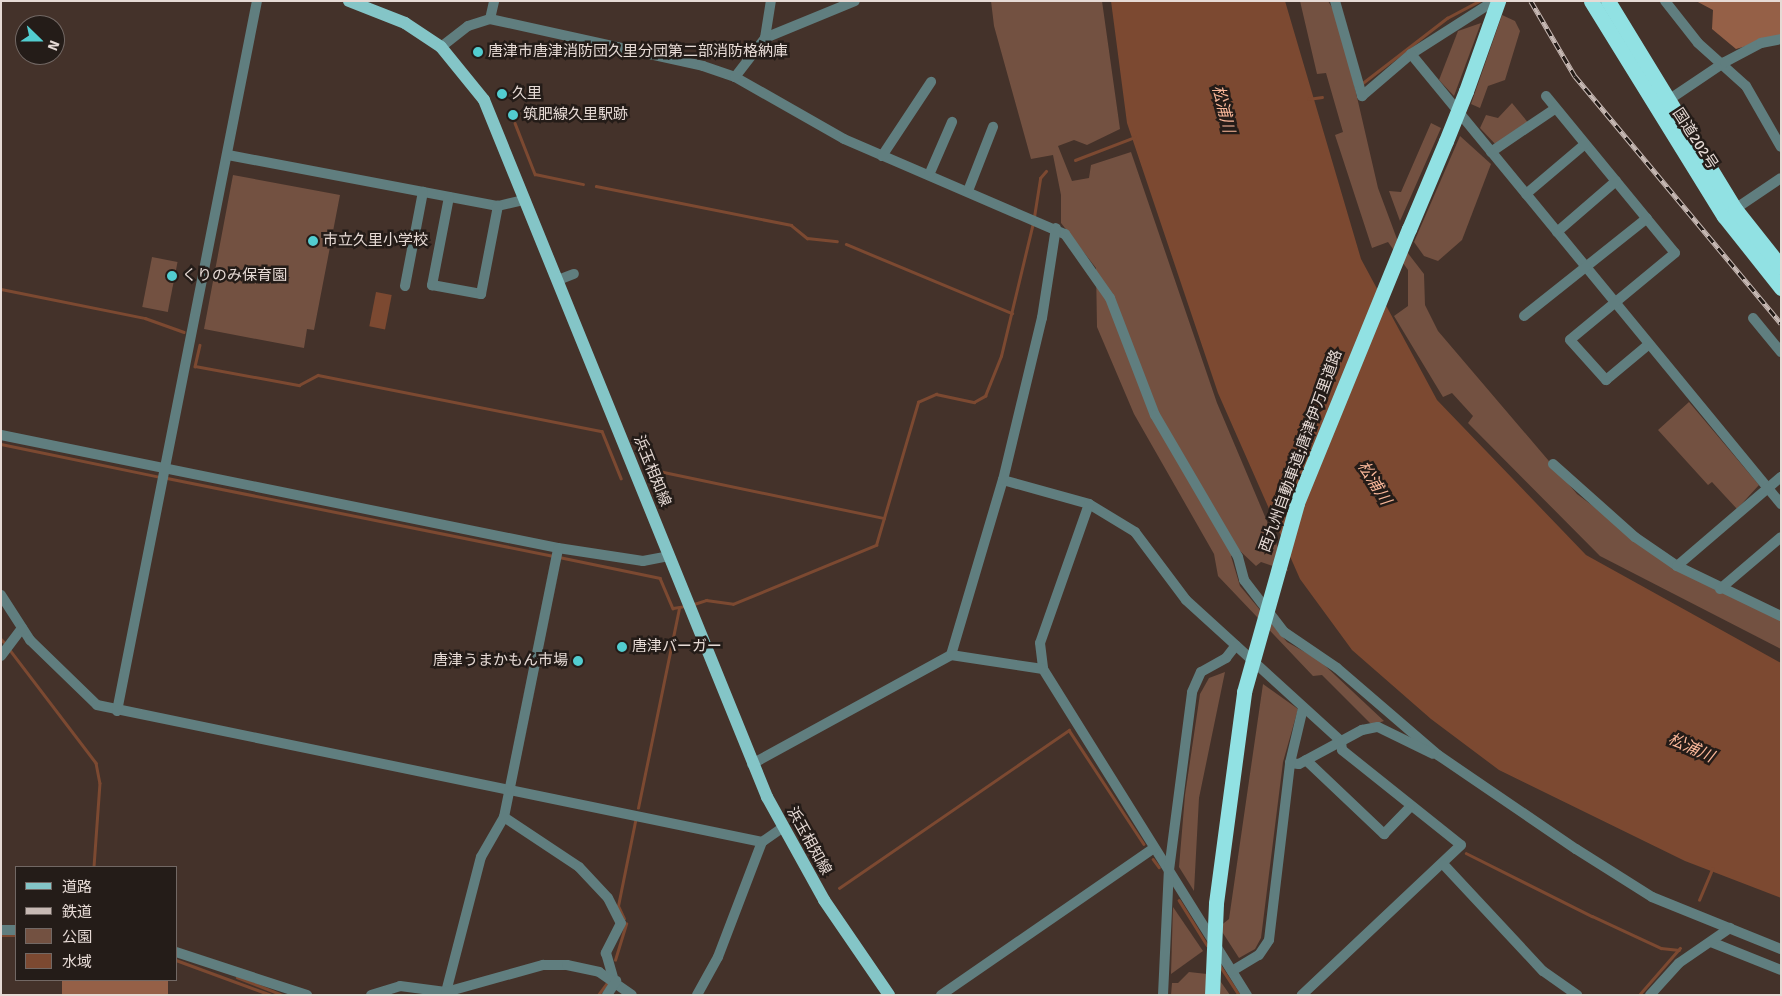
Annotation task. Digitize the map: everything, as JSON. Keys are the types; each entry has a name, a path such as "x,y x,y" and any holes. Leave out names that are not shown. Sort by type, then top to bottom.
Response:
{"highway":[{"name":"国道202号","path":"1591,1 1724,216 1781,288"},
{"name":"国道202号","path":"1608,1 1734,209 1781,267"},
{"name":"西九州自動車道;唐津伊万里道路","path":"1212,995 1216,903 1244,692 1297,503 1466,91 1486,34 1493,2"}],"main road":[{"name":"浜玉相知線","path":"349,1 405,23 440,46 484,100 752,764 782,828 847,936 889,995"}],"street":[{"path":"117,711 166,474 257,1"},
{"path":"490,19 494,1"},
{"path":"735,77 764,38 772,1"},
{"path":"764,38 855,1"},
{"path":"1335,1 1362,96 1411,54 1493,2"},
{"path":"1665,1 1698,43 1724,62 1746,86 1781,147"},
{"path":"440,46 468,26 490,19 735,77 882,156 1041,221 1065,234 1110,298 1155,415 1238,557 1244,580 1257,600 1284,632 1337,668 1438,755 1652,897 1781,949"},
{"path":"1667,101 1724,62 1761,43 1781,40"},
{"path":"1411,54 1781,504"},
{"path":"882,156 930,82"},
{"path":"1546,96 1675,254 1616,305 1570,340 1606,380 1649,344"},
{"path":"1492,152 1556,108"},
{"path":"929,175 952,122"},
{"path":"968,190 993,127"},
{"path":"1526,194 1585,144"},
{"path":"228,155 498,206 525,200"},
{"path":"1734,209 1781,178"},
{"path":"1557,232 1616,181"},
{"path":"405,286 423,192"},
{"path":"449,197 432,285 471,293 481,294 498,206"},
{"path":"1524,316 1579,269 1586,268 1646,218"},
{"path":"951,655 1003,480 1042,318 1056,228"},
{"path":"558,280 574,274"},
{"path":"1753,318 1781,352"},
{"path":"1,435 166,474 557,553 643,561 669,556"},
{"path":"1553,464 1635,537 1677,566 1720,589 1779,614"},
{"path":"1677,566 1781,477"},
{"path":"1003,480 1089,504 1135,532 1186,600 1341,741 1342,750 1410,807 1461,845 1444,864 1302,995"},
{"path":"1089,504 1040,643 1043,669 1247,995"},
{"path":"1720,589 1781,537"},
{"path":"446,992 480,857 504,817 507,791 557,553"},
{"path":"1,594 22,628 87,700 117,711 762,842"},
{"path":"3,655 22,628"},
{"path":"1163,995 1169,870 1192,692 1201,672 1226,658 1236,645"},
{"path":"752,764 951,655 1043,669"},
{"path":"1232,971 1259,955 1269,940 1290,763 1303,708"},
{"path":"1290,763 1306,760 1341,741 1378,727 1438,755"},
{"path":"1306,760 1384,834 1410,807"},
{"path":"504,817 579,867 604,891 621,923 606,953 615,980 607,995"},
{"path":"697,995 715,964 762,842 782,828"},
{"path":"941,995 1154,848"},
{"path":"1444,864 1543,971 1577,995"},
{"path":"1650,995 1678,963 1730,928"},
{"path":"1,930 15,930"},
{"path":"1711,942 1781,970"},
{"path":"178,953 308,995"},
{"path":"371,995 400,986 446,992 543,965 567,965 615,980 632,995"}],"green space":[{"path":"991,1 1102,1 1120,129 1087,145 1074,140 1058,146 1072,181 1089,178 1091,165 1131,152 1217,403 1288,571 1261,562 1256,566 1239,550 1231,556 1240,586 1287,642 1319,660 1384,721 1372,725 1322,675 1313,676 1218,576 1214,554 1134,414 1097,327 1096,268 1061,223 1061,195 1053,155 1031,159 994,26"},
{"path":"1300,1 1328,1 1339,19 1378,188 1397,239 1424,274 1425,305 1438,331 1577,494 1673,566 1781,621 1781,649 1600,556 1468,423 1473,416 1452,393 1443,397 1394,316 1408,306 1408,270 1388,242 1372,248 1335,135 1343,132 1326,73 1317,74"},
{"path":"1502,15 1515,21 1520,31 1505,80 1488,86 1480,108 1471,104"},
{"path":"1481,23 1454,96 1439,80 1458,31"},
{"path":"1512,103 1530,125 1497,146 1480,128 1486,115 1498,118"},
{"path":"1431,123 1441,128 1400,221 1389,191 1401,192"},
{"path":"1460,136 1491,164 1462,240 1438,261 1424,256 1414,242"},
{"path":"233,175 340,195 314,330 307,329 304,348 204,329"},
{"path":"152,257 178,262 168,312 142,307"},
{"path":"1689,402 1759,485 1737,509 1712,482 1708,485 1658,430"},
{"path":"1225,672 1199,798 1194,891 1179,867 1185,795 1200,694 1209,678"},
{"path":"1263,684 1298,709 1283,762 1261,938 1255,949 1239,958 1219,927 1229,919"},
{"path":"1173,907 1203,951 1171,974"},
{"path":"1189,972 1216,975 1230,995 1171,995 1172,983 1178,983"}],"shaded area":[{"path":"1696,1 1781,1 1781,36 1736,49 1712,29 1713,10"},
{"path":"62,981 168,981 168,995 62,995"}],"water":[{"name":"松浦川","path":"1111,1 1285,1 1361,259 1437,400 1586,555 1781,663 1781,898 1685,861 1499,770 1431,719 1352,650 1300,579 1218,393 1127,123"},
{"path":"376,292 392,295 385,329 369,326"}],"waterway":[{"path":"1360,85 1447,18 1479,1"},
{"path":"1308,99 1322,97"},
{"path":"515,123 535,174 583,184"},
{"path":"1075,160 1135,137"},
{"path":"1034,217 1040,178 1046,171"},
{"path":"596,186 791,225 807,238 837,241"},
{"path":"694,604 706,600 733,604 876,545 918,402 936,394 974,402 985,396 1001,356 1033,223"},
{"path":"846,244 1012,313"},
{"path":"1,289 145,318 184,332"},
{"path":"200,345 195,366 299,385 318,375 602,431 621,478"},
{"path":"1,444 161,477"},
{"path":"654,470 884,518"},
{"path":"167,478 553,556"},
{"path":"559,557 660,578 673,608 686,606"},
{"path":"638,808 679,609"},
{"path":"1,639 7,645"},
{"path":"10,650 96,763 100,783 94,866"},
{"path":"839,888 1069,730 1144,844"},
{"path":"624,919 618,906 635,822"},
{"path":"1466,853 1661,948 1679,950"},
{"path":"1153,859 1159,867"},
{"path":"1699,900 1712,869"},
{"path":"1179,900 1207,945"},
{"path":"615,960 626,924"},
{"path":"1,936 15,936"},
{"path":"1639,995 1680,948"},
{"path":"178,961 271,995"},
{"path":"1219,964 1239,995"},
{"path":"237,977 283,995"},
{"path":"598,995 607,983"},
{"path":"388,995 404,995"}],"railway":[{"path":"1531,1 1575,76 1781,323"}],"place":[{"name":"唐津市唐津消防団久里分団第二部消防格納庫","path":"478,52"},
{"name":"久里","path":"502,94"},
{"name":"筑肥線久里駅跡","path":"513,115"},
{"name":"市立久里小学校","path":"313,241"},
{"name":"くりのみ保育園","path":"172,276"},
{"name":"唐津バーガー","path":"622,647"},
{"name":"唐津うまかもん市場","path":"578,661"}]}
